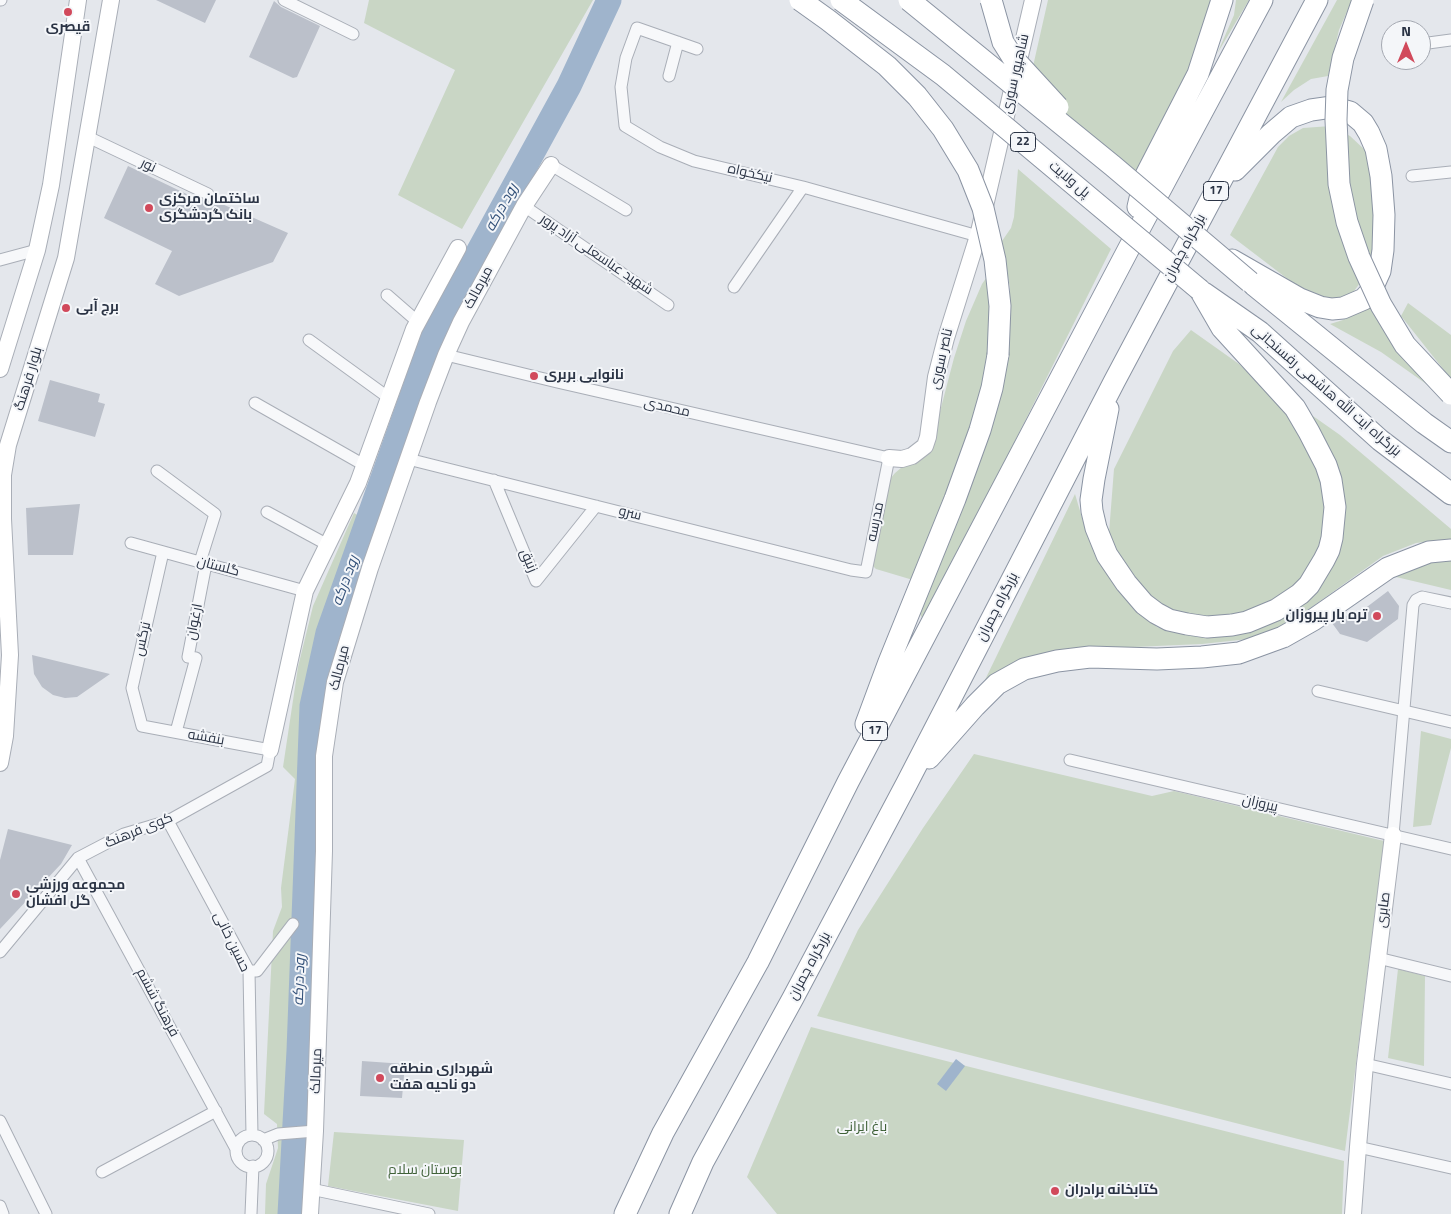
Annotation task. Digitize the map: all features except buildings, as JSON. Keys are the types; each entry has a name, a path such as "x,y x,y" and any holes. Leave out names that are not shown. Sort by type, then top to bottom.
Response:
{"highway":[{"path":"800,0 887,66 917,96 943,129 968,170 982,208 995,260 1000,306 998,356 992,388 977,439 955,499 889,662 859,742 848,782"},
{"name":"پل ولایت","path":"841,0 943,75 1200,290"},
{"path":"909,0 1113,166 1250,282 1451,442"},
{"path":"991,0 1003,42 1013,58 1113,166"},
{"path":"1128,250 1145,177 1198,74 1222,0"},
{"name":"17","path":"625,1214 663,1133 758,962 848,782 1262,0"},
{"name":"بزرگراه چمران","path":"680,1214 703,1162 793,998 1114,382 1317,0"},
{"path":"1363,0 1343,58 1337,90 1337,160 1339,184 1347,222 1359,257 1390,321 1405,345 1451,394"},
{"path":"1209,246 1300,299 1320,307 1332,309 1343,308 1364,300 1376,281 1383,250 1381,176 1376,149 1363,123 1350,112 1332,107 1311,110 1291,117 1271,134 1217,188"},
{"path":"1114,382 1094,479 1092,511 1098,535 1107,555 1135,594 1144,604 1169,620 1187,624 1219,626 1247,622 1261,617 1276,610 1300,594 1317,574 1329,550 1335,508 1331,480 1320,453 1295,408 1222,328 1200,290"},
{"name":"بزرگراه آیت الله هاشمی رفسنجانی","path":"1200,290 1260,332 1380,440 1451,494"},
{"path":"907,782 996,684 1024,669 1057,661 1090,657 1202,657 1239,653 1283,637 1313,620 1388,568 1429,552 1451,550"}],"street":[{"path":"0,368 37,250 51,185 78,0"},
{"name":"بلوار فرهنگ","path":"0,763 5,736 10,655 3,519 3,475 8,445 66,258 111,0"},
{"path":"284,0 353,34"},
{"name":"شاهپور سوری","path":"978,236 1033,0"},
{"name":"نیکخواه","path":"678,42 637,28 626,58 622,87 625,126 660,147 694,161 803,187 978,236"},
{"path":"1431,43 1451,40"},
{"path":"669,76 678,42 697,49"},
{"name":"نور","path":"88,137 208,194"},
{"path":"552,165 626,210"},
{"name":"میرمالک","path":"310,1214 311,1189 308,1132 324,852 324,756 335,682 370,568 446,354 461,322 524,206 552,165"},
{"path":"1412,176 1451,172"},
{"path":"734,287 803,187"},
{"name":"شهید عباسعلی آزاد پرور","path":"524,206 668,305"},
{"name":"ناصر سوری","path":"889,458 912,456 925,446 928,437 936,377 946,338 978,236"},
{"path":"270,750 306,591 358,483 414,329 458,248"},
{"path":"0,260 37,250"},
{"path":"387,296 418,322"},
{"path":"308,340 389,398"},
{"name":"محمدی","path":"446,354 557,382 889,458"},
{"path":"255,403 364,465"},
{"name":"مدرسه","path":"851,570 866,572 889,458"},
{"name":"سرو","path":"408,459 851,570"},
{"path":"157,470 215,514 203,563"},
{"name":"زنبق","path":"494,480 536,581 596,506"},
{"path":"267,512 328,545"},
{"name":"گلستان","path":"131,543 306,591"},
{"name":"نرگس","path":"142,726 132,688 163,552"},
{"name":"ارغوان","path":"176,732 196,658 188,657 203,563"},
{"name":"صابری","path":"1353,1214 1366,1064 1394,835 1413,605 1416,600 1422,597 1451,603"},
{"path":"1318,690 1451,722"},
{"name":"بنفشه","path":"142,726 270,750"},
{"name":"کوی فرهنگ","path":"0,952 78,858 124,834 168,821 266,766 270,750"},
{"name":"پیروزان","path":"1070,760 1451,849"},
{"name":"حسین خانی","path":"168,821 249,971 252,1135"},
{"name":"فرهنگ ششم","path":"78,858 236,1149"},
{"path":"249,971 256,970 293,924"},
{"path":"1378,958 1451,976"},
{"path":"1366,1064 1451,1084"},
{"path":"102,1172 216,1111"},
{"path":"0,1121 46,1214"},
{"path":"264,1140 278,1134 308,1132"},
{"path":"252,1135 264,1140 268,1149 265,1159 258,1165 252,1166 239,1160 236,1149 243,1138 252,1135"},
{"path":"1358,1147 1451,1168"},
{"path":"251,1214 252,1166"},
{"path":"311,1189 429,1214"},
{"path":"0,1206 3,1214"}],"green space":[{"path":"369,0 593,0 462,229 398,195 455,70 364,23"},
{"path":"1048,0 1220,0 1141,178 1029,84"},
{"path":"1236,0 1249,0 1217,54 1234,15"},
{"path":"1337,0 1352,0 1339,30 1328,76 1311,79 1294,90 1281,102"},
{"path":"1331,126 1350,136 1365,150 1374,180 1376,261 1349,298 1329,301 1310,296 1230,235 1278,147 1289,136 1303,128"},
{"path":"1018,169 1111,249 976,519 922,618 917,608 1009,318 1010,288 1002,241 1011,228 1014,217"},
{"path":"989,274 991,287 990,361 976,415 913,580 876,569 871,564 890,479 932,442 954,358 966,321 982,284"},
{"path":"1368,302 1449,400 1381,352 1330,324 1354,314"},
{"path":"1408,303 1451,335 1451,379 1401,316"},
{"path":"1191,330 1239,364 1291,414 1322,472 1328,515 1322,552 1303,583 1275,603 1242,614 1204,617 1174,613 1140,589 1117,555 1109,533 1114,469 1173,351"},
{"path":"1313,416 1340,435 1451,529 1451,539 1416,543 1383,556 1295,619 1258,638 1202,644 1088,649 983,684 1075,494 1088,538 1103,567 1126,598 1157,627 1203,637 1243,634 1288,613 1314,588 1337,475"},
{"path":"354,513 359,516 310,670 284,1113 281,1214 265,1214 266,1184 278,1148 277,1124 264,1114 273,931 282,907 281,888 295,779 283,767 298,667 313,606"},
{"path":"1451,556 1451,590 1392,576"},
{"path":"1421,731 1451,739 1451,748 1431,825 1413,827"},
{"path":"974,754 1152,796 1174,791 1384,841 1345,1151 817,1016 858,930 923,828"},
{"path":"1398,969 1425,976 1424,1066 1388,1058"},
{"name":"باغ ایرانی","path":"811,1027 1344,1161 1342,1214 777,1214 747,1177"},
{"name":"بوستان سلام","path":"334,1132 464,1140 458,1211 328,1186"}],"water":[{"path":"956,1059 965,1066 946,1091 937,1084"}],"waterway":[{"name":"رود درکه","path":"290,1214 299,1051 312,706 328,633 435,331 569,86 609,0"}],"place":[{"name":"قیصری","path":"68,12"},
{"name":"ساختمان مرکزی بانک گردشگری","path":"149,208"},
{"name":"برج آبی","path":"66,308"},
{"name":"نانوایی بربری","path":"534,376"},
{"name":"تره بار پیروزان","path":"1377,616"},
{"name":"مجموعه ورزشی گل افشان","path":"16,894"},
{"name":"شهرداری منطقه دو ناحیه هفت","path":"380,1078"},
{"name":"کتابخانه برادران","path":"1055,1191"}]}
